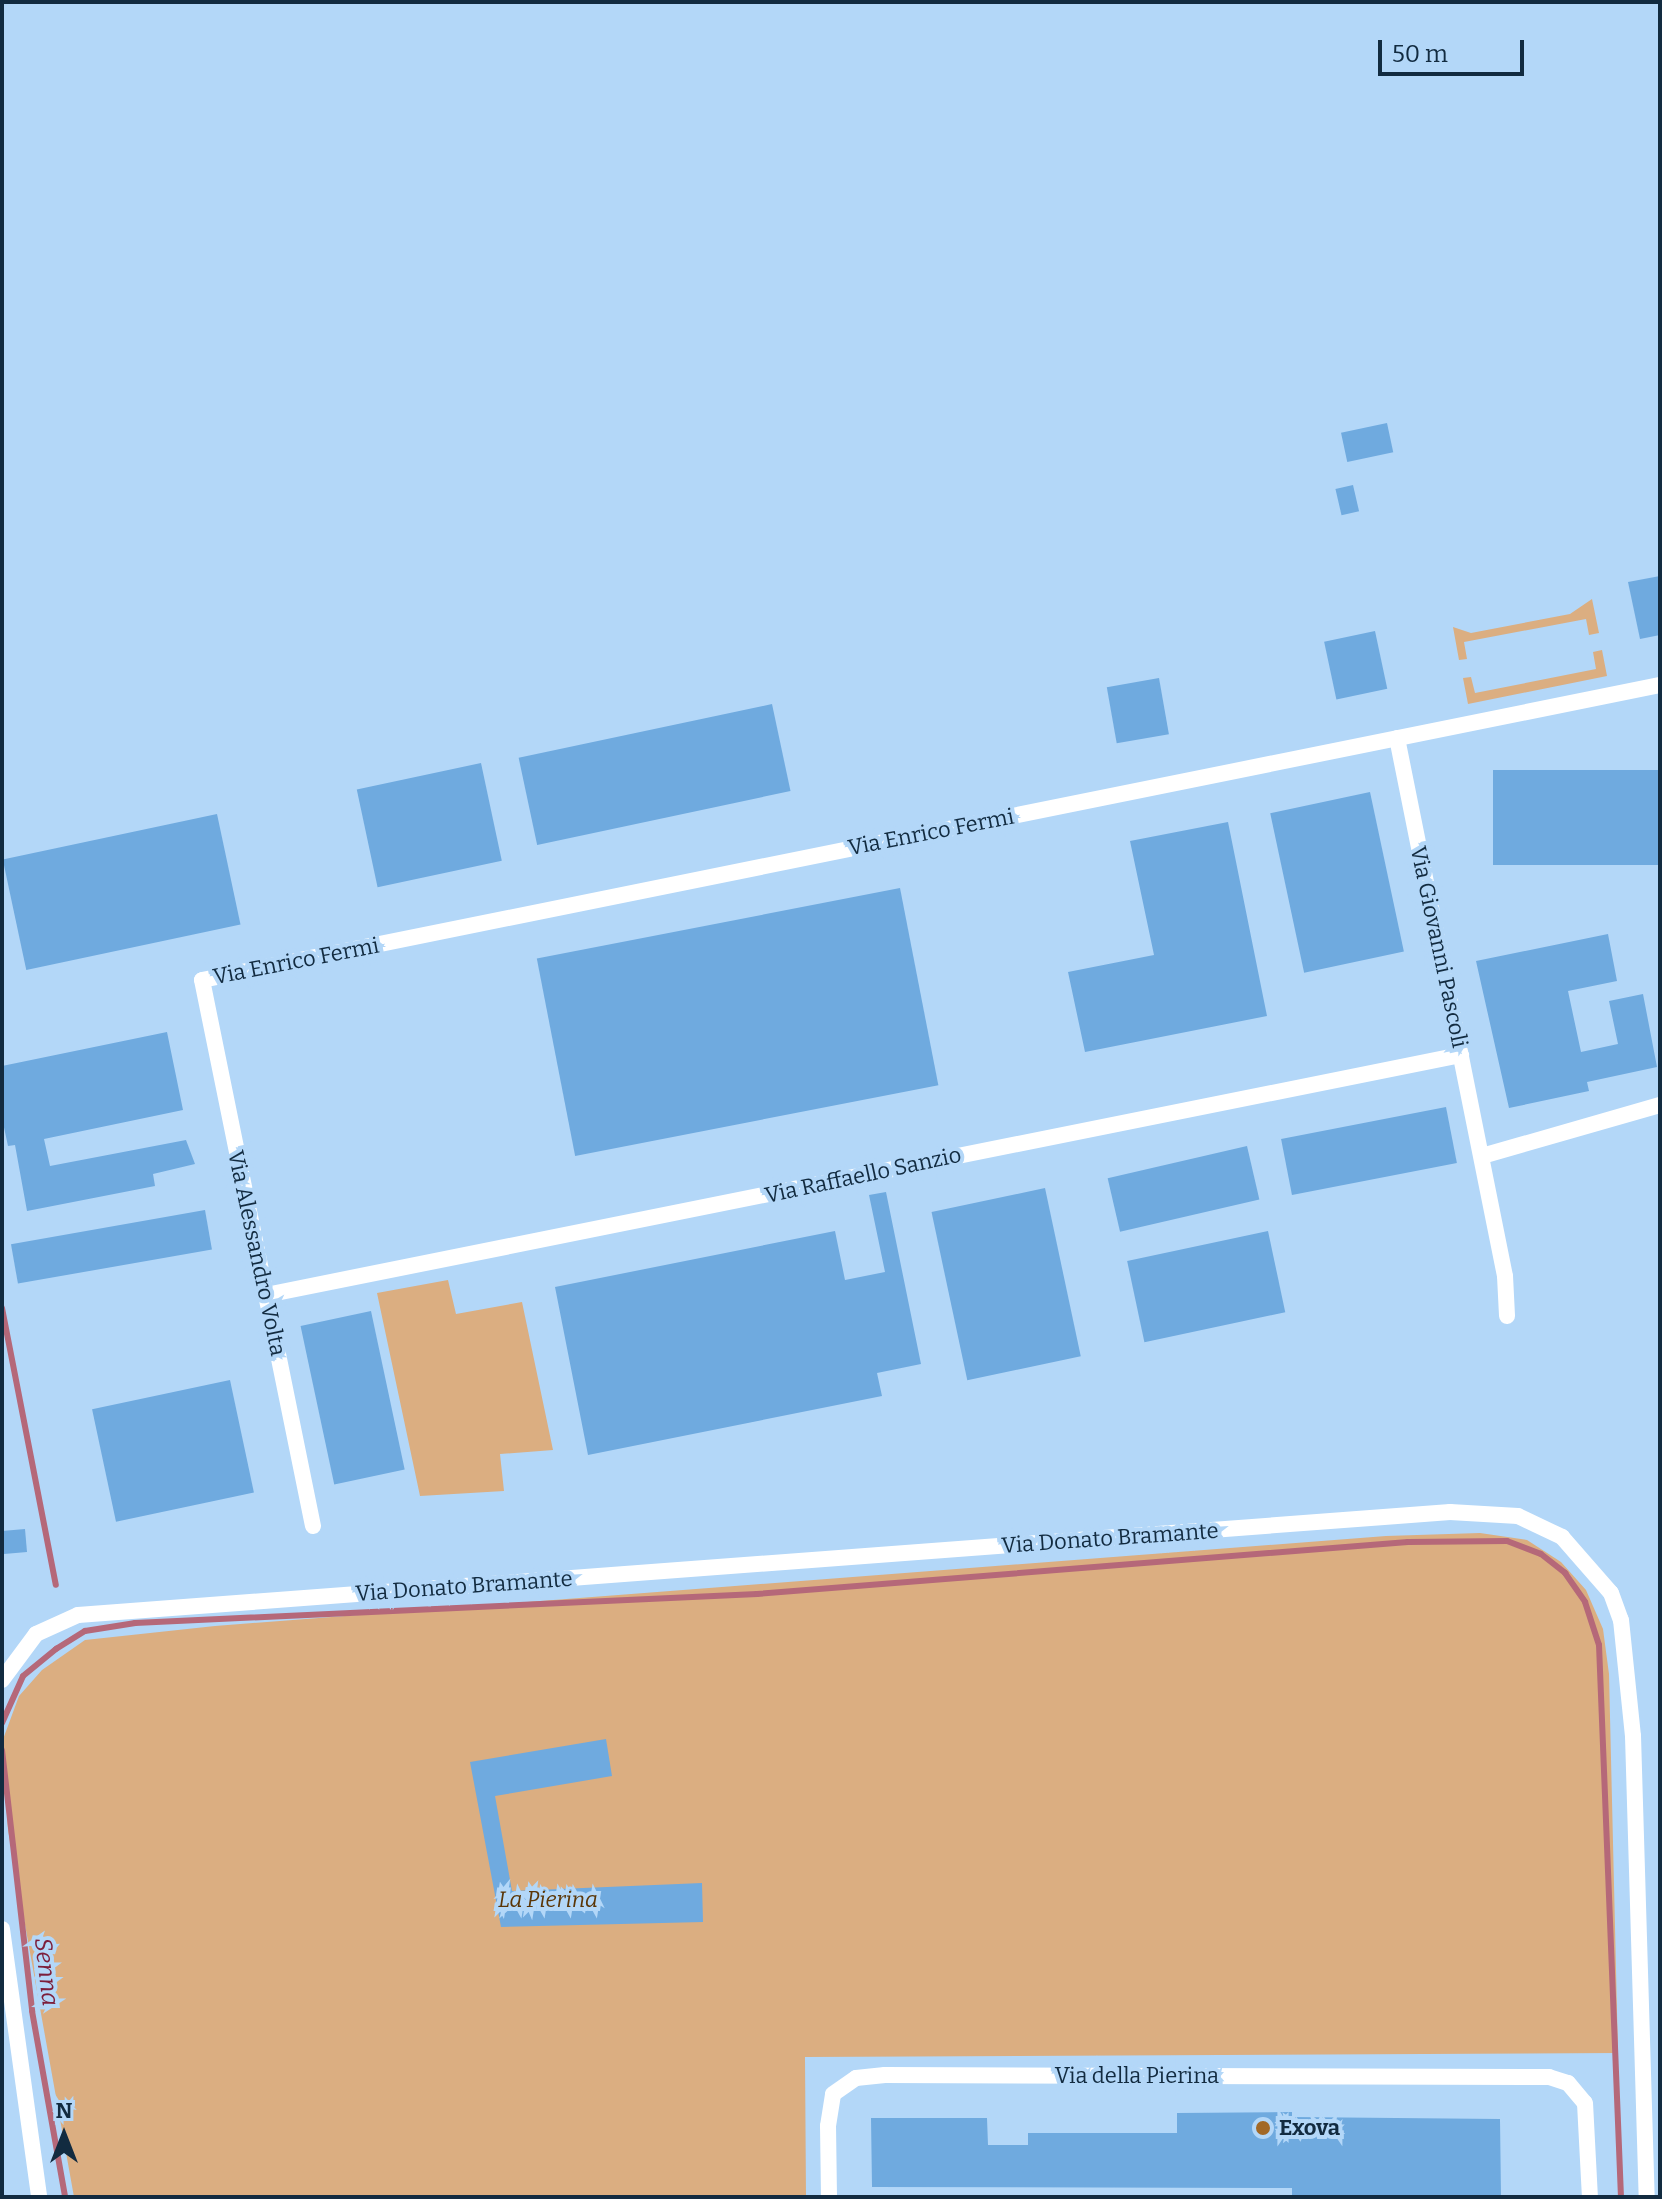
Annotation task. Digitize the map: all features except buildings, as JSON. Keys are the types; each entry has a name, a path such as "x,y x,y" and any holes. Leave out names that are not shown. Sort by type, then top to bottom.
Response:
{"street":[{"name":"Via Enrico Fermi","path":"202,980 1660,685"},
{"name":"Via Giovanni Pascoli","path":"1397,738 1505,1276 1507,1316"},
{"name":"Via Alessandro Volta","path":"202,980 313,1526"},
{"name":"Via Raffaello Sanzio","path":"266,1295 1461,1055"},
{"path":"1482,1156 1660,1105"},
{"name":"Via Donato Bramante","path":"2,1680 8,1654 36,1634 78,1615 1450,1512 1518,1516 1562,1537 1611,1593 1621,1620 1633,1736 1653,2153 1647,2197"},
{"path":"2,1929 39,2197"},
{"name":"Via della Pierina","path":"829,2197 828,2126 833,2094 856,2078 1549,2077 1568,2083 1585,2103 1590,2197"}],"green space":[{"path":"1592,599 1599,633 1589,635 1586,619 1464,642 1467,659 1459,660 1453,627 1471,633 1570,614"},
{"path":"1602,650 1607,676 1468,704 1463,678 1471,677 1475,693 1596,669 1593,652"},
{"path":"448,1280 456,1314 522,1302 553,1450 500,1454 504,1491 420,1496 377,1293"},
{"name":"La Pierina","path":"1480,1533 1527,1540 1561,1562 1586,1590 1603,1629 1609,1674 1618,2053 805,2057 806,2197 74,2197 8,1830 2,1742 19,1696 42,1670 85,1640 215,1626 1386,1536"}],"waterway":[{"name":"Senna","path":"2,1308 56,1585"},
{"path":"2,1723 23,1676 56,1649 85,1631 135,1623 757,1594 1408,1542 1507,1541 1541,1554 1565,1573 1585,1602 1599,1645 1621,2197"},
{"name":"Senna","path":"2,1750 32,2011 65,2197"}],"place":[{"name":"Exova","path":"1263,2128"}]}
